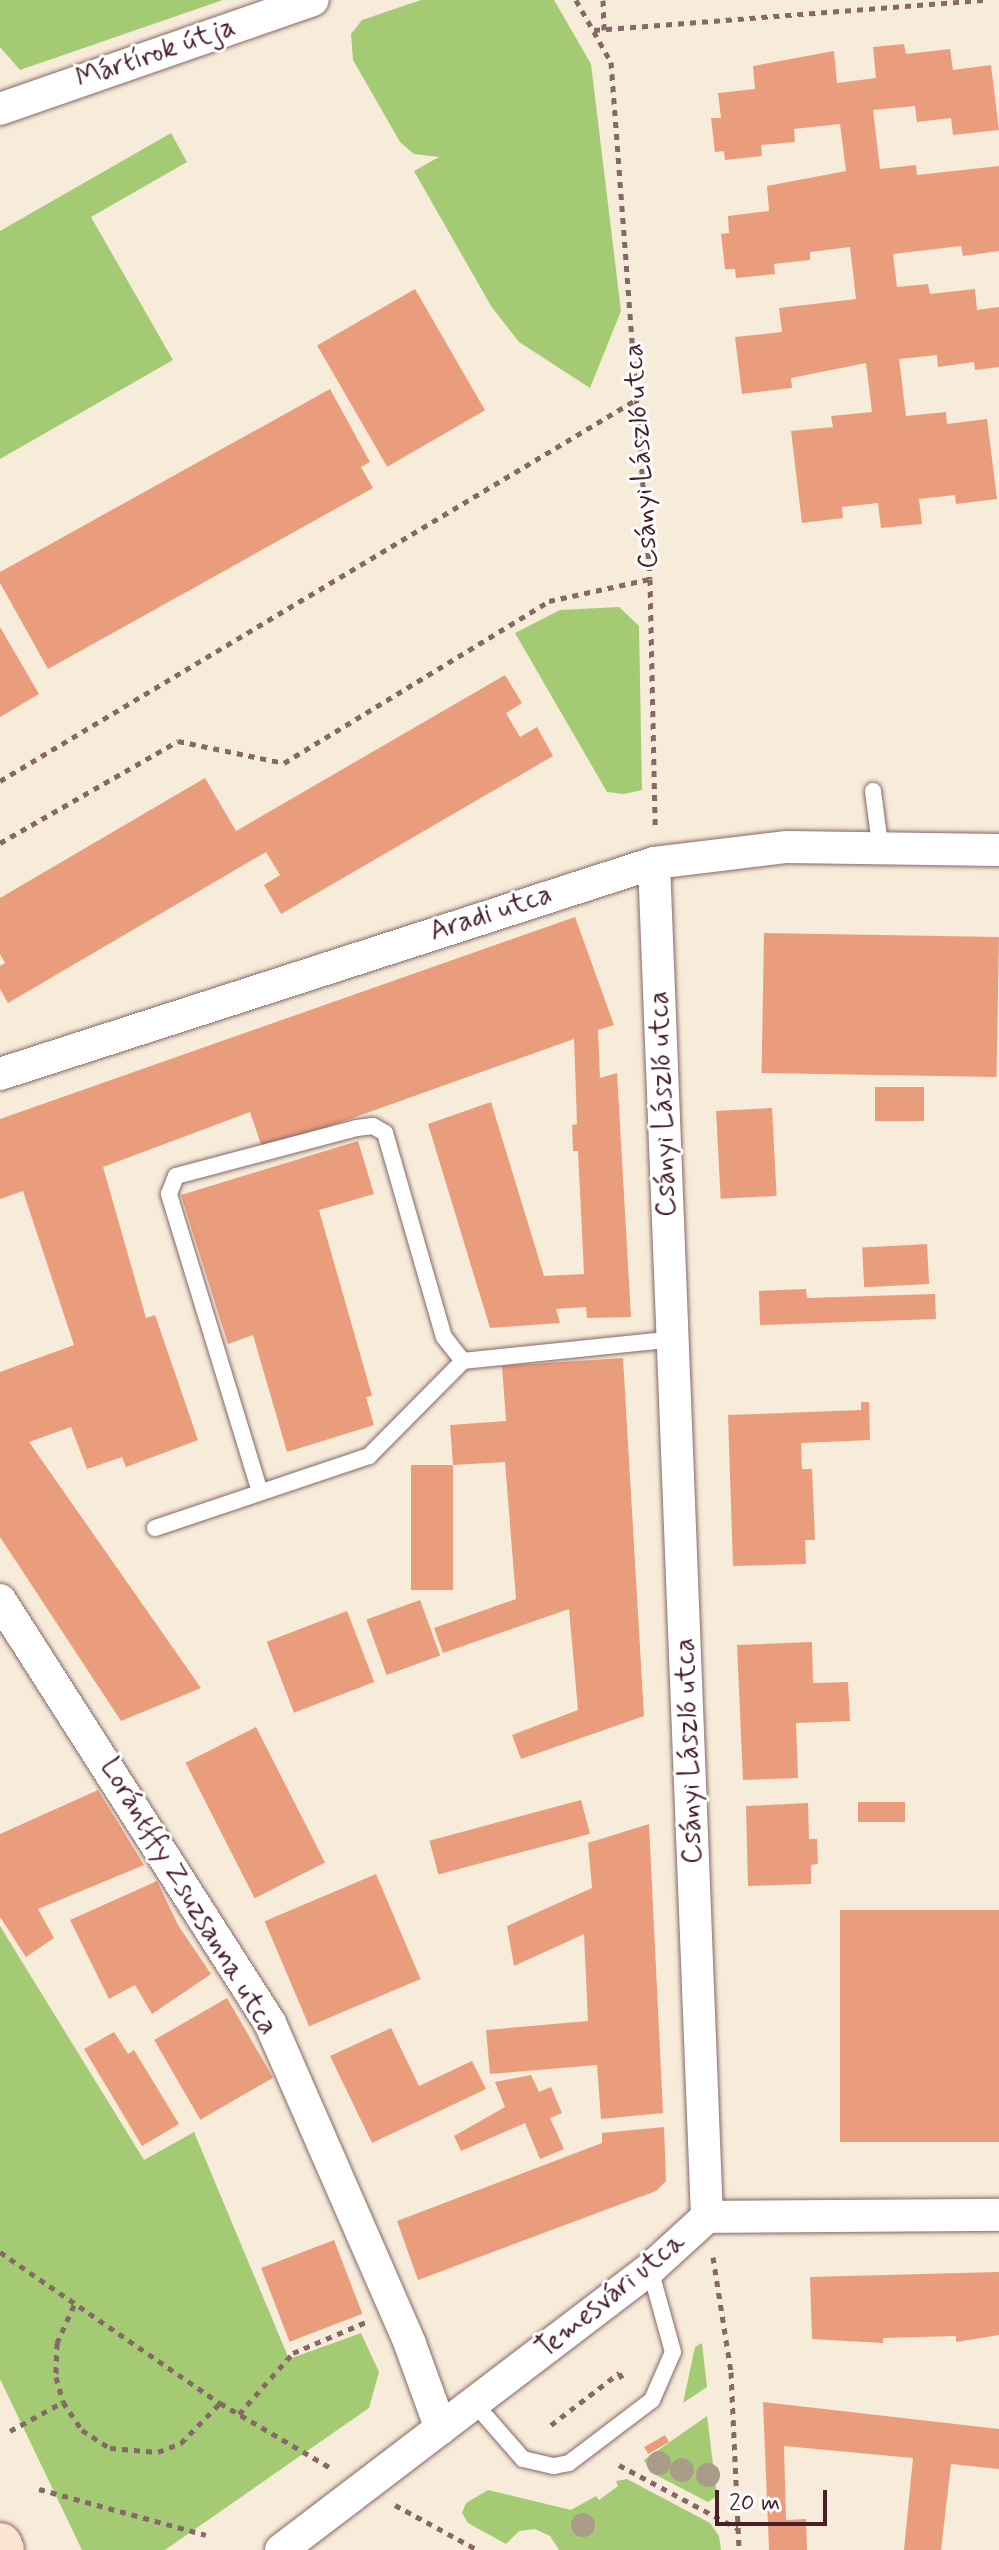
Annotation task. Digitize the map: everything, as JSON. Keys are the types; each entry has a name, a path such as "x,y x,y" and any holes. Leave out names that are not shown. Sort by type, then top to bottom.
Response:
{"street":[{"name":"Mártírok útja","path":"0,109 313,0"},
{"name":"Aradi utca","path":"0,1074 654,863 787,847 880,845 999,850"},
{"name":"Csányi László utca","path":"654,863 707,2217"},
{"name":"Lorántffy Zsuzsanna utca","path":"0,1600 270,2023 410,2344 441,2429"},
{"name":"Temesvári utca","path":"281,2550 650,2269 707,2217 999,2215"}],"lane":[{"path":"873,791 880,845"},
{"path":"260,1492 169,1194 176,1176 357,1128 373,1126 385,1133 444,1337 463,1361"},
{"path":"155,1528 369,1456 463,1361 675,1339"},
{"path":"475,2404 523,2459 554,2466 569,2463 652,2400 673,2352 650,2269"}],"path":[{"name":"Csányi László utca","path":"576,0 611,62 639,398 650,579 654,863"},
{"path":"603,0 604,30"},
{"path":"594,30 986,0"},
{"path":"0,781 639,398"},
{"path":"0,843 178,741 284,763 549,601 650,579"},
{"path":"707,2217 731,2372 739,2550"},
{"path":"0,2252 220,2403 478,2550"},
{"path":"74,2305 57,2343 56,2377 63,2402 82,2430 110,2448 135,2454 181,2443 220,2403"},
{"path":"239,2414 293,2353 374,2319"},
{"path":"551,2425 619,2373 624,2381"},
{"path":"10,2431 63,2402"},
{"path":"619,2465 738,2528"},
{"path":"39,2489 206,2535"}],"green space":[{"path":"0,0 223,0 20,70 0,47"},
{"path":"421,0 554,0 591,64 621,311 590,388 519,342 491,306 414,171 439,157 414,154 400,142 353,60 351,34 362,20"},
{"path":"171,133 187,162 91,217 173,360 0,459 0,231"},
{"path":"619,607 639,626 642,790 624,794 607,792 515,633 560,610"},
{"path":"0,1926 144,2160 194,2132 289,2359 361,2333 379,2372 369,2408 165,2550 82,2550 0,2379"},
{"path":"702,2343 707,2387 683,2403 695,2347"},
{"path":"707,2416 717,2496 708,2502 650,2472 644,2460"},
{"path":"627,2479 710,2523 719,2536 721,2550 559,2550 550,2536 535,2529 519,2531 506,2544 468,2523 462,2513 466,2503 488,2490 571,2510 596,2496 599,2500 618,2486 616,2481"}],"building":[{"path":"904,44 906,54 950,49 953,70 991,65 999,130 953,135 951,118 917,122 915,106 873,110 880,169 916,165 917,175 999,166 999,251 963,256 961,246 893,254 897,287 928,284 930,294 975,289 977,310 999,307 999,367 975,370 974,362 938,367 937,355 899,359 906,416 946,412 947,424 987,419 997,499 956,504 955,495 919,499 922,524 881,528 878,503 842,507 843,518 802,523 791,431 833,427 831,416 872,412 866,363 791,378 792,388 742,394 735,337 782,332 779,308 856,299 850,247 810,252 810,260 774,264 775,274 736,278 735,269 725,269 721,234 729,233 728,216 769,211 767,186 846,171 840,124 794,129 795,142 761,145 762,156 725,160 724,151 715,152 711,118 721,118 718,93 755,89 753,66 834,51 837,83 876,78 873,47"},
{"path":"415,289 485,410 387,467 317,346"},
{"path":"330,389 370,462 361,467 373,488 48,669 0,583 0,572"},
{"path":"0,627 39,694 0,717"},
{"path":"505,675 522,703 506,713 520,737 537,727 553,756 281,914 264,885 280,875 266,852 8,1003 0,989 0,966 5,963 0,954 0,898 205,778 236,831"},
{"path":"575,917 614,1025 598,1030 600,1078 617,1073 631,1317 587,1318 586,1307 556,1309 560,1323 490,1328 428,1124 491,1102 544,1276 584,1274 578,1151 573,1151 572,1125 577,1124 574,1039 263,1150 250,1112 103,1167 146,1318 155,1315 198,1440 126,1467 122,1457 87,1469 71,1427 29,1442 201,1688 121,1721 0,1537 0,1372 74,1345 23,1191 0,1199 0,1119"},
{"path":"764,933 999,937 997,1077 762,1073"},
{"path":"875,1087 924,1087 924,1121 875,1121"},
{"path":"772,1108 777,1196 721,1199 716,1111"},
{"path":"358,1141 374,1194 319,1210 372,1396 366,1397 374,1425 287,1452 253,1335 228,1344 181,1195"},
{"path":"927,1244 929,1284 864,1287 862,1247"},
{"path":"806,1289 807,1298 935,1294 936,1319 760,1325 759,1291"},
{"path":"623,1358 644,1716 521,1759 512,1735 578,1710 569,1609 443,1653 434,1628 516,1599 505,1462 453,1465 450,1425 506,1421 502,1366"},
{"path":"861,1402 869,1402 870,1440 801,1443 802,1469 812,1469 815,1540 805,1540 806,1564 733,1566 728,1415 861,1410"},
{"path":"411,1465 453,1465 453,1590 411,1590"},
{"path":"420,1600 440,1655 387,1675 366,1619"},
{"path":"347,1611 374,1682 294,1713 267,1642"},
{"path":"812,1642 813,1683 848,1682 850,1721 796,1723 798,1778 743,1780 737,1645"},
{"path":"256,1727 325,1862 255,1898 186,1763"},
{"path":"98,1790 144,1865 38,1909 54,1938 26,1957 0,1917 0,1834"},
{"path":"581,1800 590,1834 438,1874 429,1841"},
{"path":"858,1802 905,1802 905,1822 858,1822"},
{"path":"808,1803 809,1839 817,1839 818,1864 811,1865 811,1884 748,1886 746,1806"},
{"path":"649,1824 663,2113 601,2119 597,2065 490,2074 486,2030 588,2021 584,1934 514,1966 507,1926 592,1888 588,1843"},
{"path":"376,1874 421,1979 309,2026 265,1921"},
{"path":"157,1881 178,1925 211,1974 152,2014 135,1985 109,1999 70,1920"},
{"path":"840,1910 999,1910 999,2142 840,2142"},
{"path":"227,1998 273,2078 200,2120 154,2040"},
{"path":"391,2028 419,2086 472,2061 486,2089 372,2143 330,2056"},
{"path":"114,2032 128,2054 134,2050 179,2124 142,2146 84,2049"},
{"path":"531,2075 539,2092 551,2087 562,2113 550,2118 564,2149 540,2159 525,2123 461,2151 454,2136 505,2107 495,2082"},
{"path":"664,2127 666,2181 656,2191 418,2280 397,2221 602,2143 602,2133"},
{"path":"334,2240 362,2314 289,2342 261,2268"},
{"path":"999,2272 999,2335 956,2342 956,2336 883,2338 883,2343 812,2339 810,2277"},
{"path":"763,2402 999,2429 999,2469 951,2464 941,2550 904,2550 913,2458 784,2446 786,2520 806,2519 807,2550 769,2550"},
{"path":"665,2435 669,2442 648,2454 644,2447"}]}
